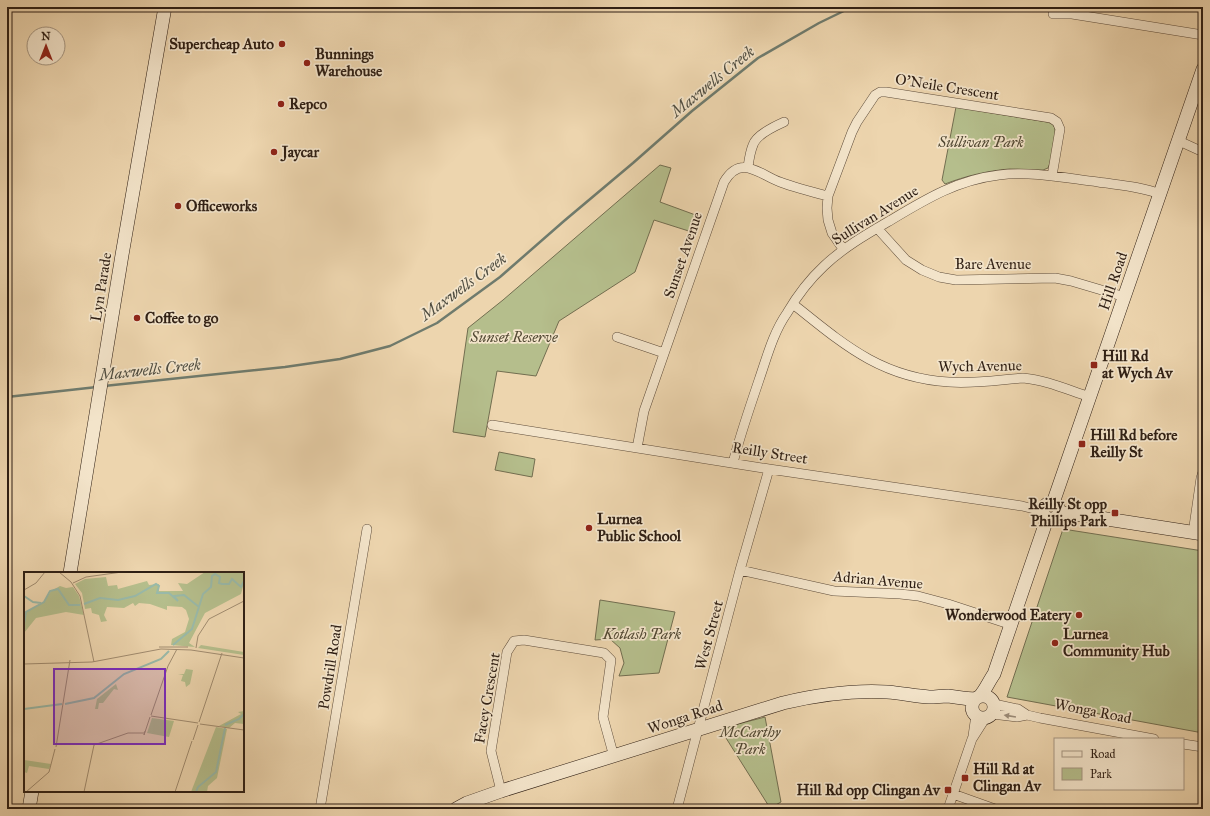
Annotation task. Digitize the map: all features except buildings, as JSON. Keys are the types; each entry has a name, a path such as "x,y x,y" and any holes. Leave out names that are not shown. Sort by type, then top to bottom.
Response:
{"street":[{"name":"Lyn Parade","path":"70,572 103,367 165,7"},
{"path":"1053,14 1072,14 1203,35"},
{"name":"Hill Road","path":"948,809 972,739 973,728 993,691 995,683 994,674 1203,69"},
{"name":"O'Neile Crescent","path":"843,250 832,233 828,220 828,196 852,132 872,98 878,93 883,92 1051,118 1057,122 1060,129 1052,176"},
{"path":"784,122 771,128 756,140 753,144 748,167 756,169 779,182 828,196"},
{"path":"1179,141 1203,152"},
{"name":"Sunset Avenue","path":"637,448 644,411 724,182 731,172 740,168 748,167"},
{"name":"Sullivan Avenue","path":"733,463 774,336 787,312 813,277 824,266 843,250 877,228 939,192 971,180 989,176 1011,174 1052,176 1144,189 1160,194"},
{"name":"Bare Avenue","path":"877,228 906,260 922,270 939,277 956,280 1055,278 1071,281 1125,297"},
{"name":"Wych Avenue","path":"793,304 836,339 853,350 873,362 902,374 962,383 1023,378 1042,381 1090,397"},
{"path":"617,337 664,353"},
{"name":"Reilly Street","path":"492,425 769,469 1075,514 1198,534"},
{"name":"West Street","path":"677,809 740,570 769,469"},
{"path":"1198,534 1201,478 1203,472"},
{"name":"Powdrill Road","path":"320,809 367,529"},
{"name":"Adrian Avenue","path":"740,570 834,591 918,596 1012,625"},
{"name":"Facey Crescent","path":"501,791 491,751 507,652 514,641 524,640 604,653 611,660 603,717 614,757"},
{"name":"Wonga Road","path":"456,809 467,803 501,791 783,704 821,695 885,692 931,697 948,696 960,698 984,707 1018,709 1027,715 1149,738"},
{"path":"1184,744 1203,748"},
{"path":"29,809 32,792"},
{"path":"953,794 995,809"}],"green space":[{"name":"Sullivan Park","path":"956,107 1048,122 1052,124 1055,128 1055,137 1048,168 1043,170 1009,169 992,171 968,176 945,184 942,180"},
{"name":"Sunset Reserve","path":"660,165 671,168 660,202 701,217 695,233 654,220 635,272 559,321 536,376 497,371 485,437 453,432 468,328 503,300"},
{"path":"499,452 535,459 532,477 495,470"},
{"path":"1063,529 1203,551 1203,733 1007,697"},
{"name":"Kotlash Park","path":"600,600 675,612 659,673 619,676 624,663 620,648 610,639 595,640"},
{"name":"McCarthy Park","path":"765,717 781,802 770,808 726,738 723,728"}],"waterway":[{"name":"Maxwells Creek","path":"104,386 285,367 340,359 390,346 437,323 500,277 692,111 758,58 819,23 852,7"},
{"name":"Maxwells Creek","path":"7,397 97,387"}],"place":[{"name":"Supercheap Auto","path":"282,44"},
{"name":"Bunnings Warehouse","path":"307,63"},
{"name":"Repco","path":"281,104"},
{"name":"Jaycar","path":"274,152"},
{"name":"Officeworks","path":"178,206"},
{"name":"Coffee to go","path":"137,318"},
{"name":"Hill Rd at Wych Av","path":"1094,365"},
{"name":"Hill Rd before Reilly St","path":"1082,444"},
{"name":"Reilly St opp Phillips Park","path":"1115,513"},
{"name":"Lurnea Public School","path":"589,528"},
{"name":"Wonderwood Eatery","path":"1079,615"},
{"name":"Lurnea Community Hub","path":"1055,643"},
{"name":"Hill Rd at Clingan Av","path":"965,778"},
{"name":"Hill Rd opp Clingan Av","path":"948,790"}]}
